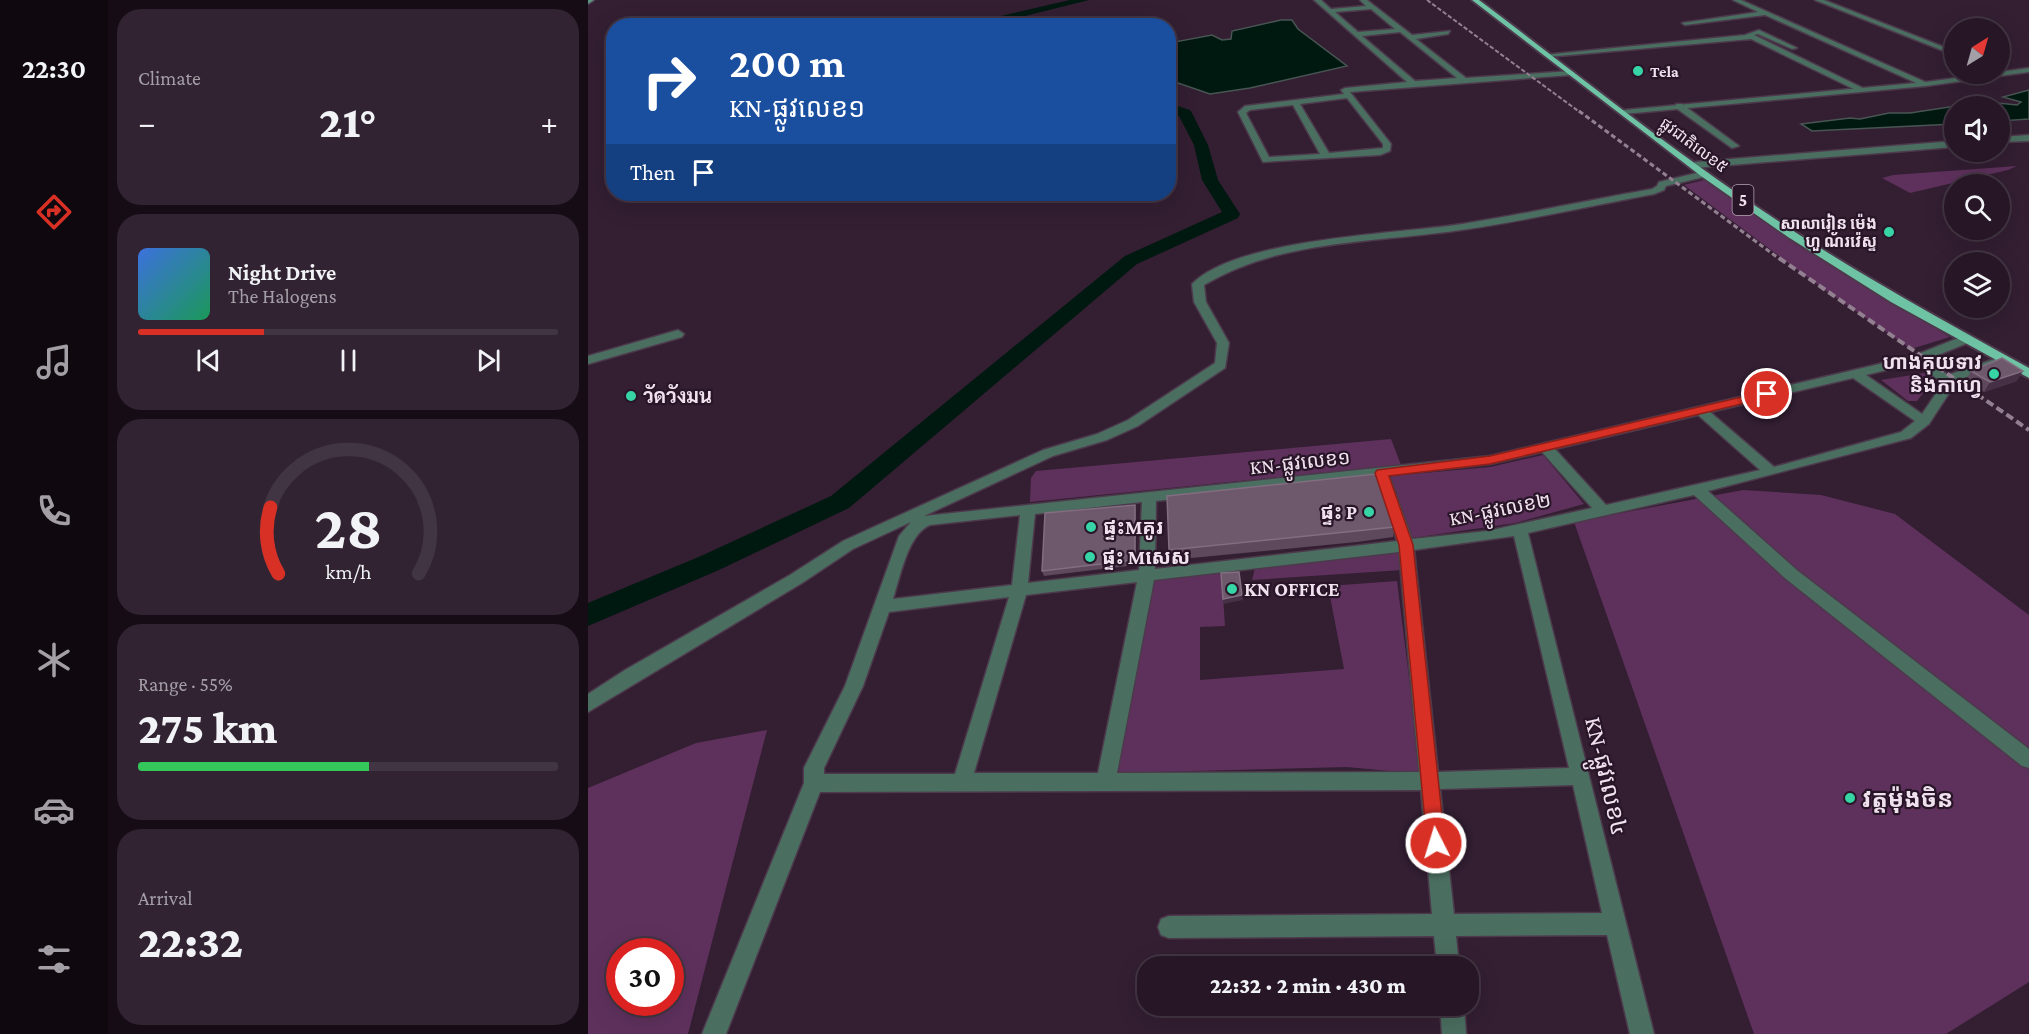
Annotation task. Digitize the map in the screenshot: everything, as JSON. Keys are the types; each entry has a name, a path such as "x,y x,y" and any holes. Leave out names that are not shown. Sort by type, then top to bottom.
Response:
{"highway":[{"name":"ផ្លូវជាតិលេខ៥","path":"1475,0 1705,174 1826,257 2029,374"}],"street":[{"path":"1317,0 1413,83"},
{"path":"1363,0 1413,37 1464,80"},
{"path":"1736,0 1926,84"},
{"path":"1818,0 1944,49"},
{"path":"1330,11 1372,7"},
{"path":"1685,23 1766,13"},
{"path":"1751,37 1749,34 1797,27"},
{"path":"1356,34 1403,30"},
{"path":"1413,37 1448,32"},
{"path":"1759,32 1795,49 1784,52"},
{"path":"1547,55 1751,37 1863,90"},
{"path":"2010,74 2029,70"},
{"path":"1348,96 1243,110 1246,123 1266,160 1380,152 1388,147 1348,96 1345,90 1348,88 1571,73"},
{"path":"1624,112 1944,82"},
{"path":"1295,102 1326,156"},
{"path":"1679,106 1735,146"},
{"path":"2010,139 2029,138"},
{"path":"1695,165 1944,145"},
{"path":"588,704 631,675 796,579 848,545 1040,457 1102,437 1133,423 1221,365 1223,343 1200,302 1198,284 1218,271 1282,252 1464,226 1654,191 1662,184 1705,174"},
{"path":"588,360 678,334"},
{"name":"KN-ផ្លូវលេខ១","path":"714,1034 814,783 814,768 854,686 907,536 918,524 939,518 1149,498 1490,460 1920,358 1966,339"},
{"path":"1920,358 1951,380 2003,360"},
{"path":"1856,374 1924,420"},
{"name":"KN-ផ្លូវលេខ២","path":"884,606 1487,536 1520,530 1601,509 1771,472 1906,435 1924,420 1951,380"},
{"path":"1700,410 1771,472"},
{"path":"1545,447 1601,509"},
{"path":"1382,473 1406,545 1447,956"},
{"path":"1696,489 1792,574 2029,760"},
{"path":"1106,782 1147,574 1149,498"},
{"path":"962,782 1019,591 1028,509"},
{"name":"KN-ផ្លូវលេខ៤","path":"1520,530 1642,1034"},
{"path":"814,783 1430,781 1581,776"},
{"path":"1169,927 1616,924"},
{"path":"1453,1016 1454,1034"}],"shaded area":[{"path":"1281,20 1292,20 1298,29 1347,66 1250,88 1210,94 1176,82 1176,42 1212,35 1222,40 1231,39 1232,31"},
{"path":"2029,90 2029,119 2010,120 2010,104 2017,105 2021,102 2007,96"},
{"path":"1944,108 1944,124 1812,131 1801,124 1850,118 1860,119 1889,113 1910,113"},
{"path":"2017,166 1991,174 1944,174 1944,185 1910,193 1882,178 1893,175"},
{"path":"1704,180 1797,245 1950,337 1911,349 1822,288 1684,185"},
{"path":"1924,373 1936,377 1917,401 1908,401 1881,380"},
{"path":"1391,439 1401,465 1030,502 1031,478 1036,471"},
{"path":"1543,455 1584,504 1515,523 1412,538 1390,476 1490,467"},
{"name":"វត្តម៉ុងចិន","path":"1743,490 1821,495 1895,514 2029,615 2029,982 1946,1034 1754,1034 1574,522"},
{"path":"1400,549 1402,570 1252,580 1256,564"},
{"path":"1221,566 1225,626 1200,627 1200,680 1344,669 1328,586 1397,581 1421,774 1347,767 1118,773 1150,576"},
{"path":"767,730 688,1034 588,1034 588,788 696,743"}],"building":[{"path":"2002,358 2023,371 1990,382 1971,371"},
{"path":"1376,474 1394,527 1169,550 1167,496"},
{"path":"1135,505 1135,560 1042,571 1045,513"},
{"name":"KN OFFICE","path":"1239,572 1242,595 1223,599 1221,573"}],"waterway":[{"path":"1005,18 1084,0"},
{"path":"588,615 710,563 840,502 1131,260 1232,214 1210,180 1201,145 1185,113 1176,110"}],"railway":[{"path":"1427,0 1581,113"},
{"path":"1579,111 1781,260"},
{"path":"1779,258 2029,430"}],"place":[{"name":"Tela","path":"1638,71"},
{"name":"សាលារៀន ម៉េង ហួ ណ័រវ៉េស្ទ","path":"1889,232"},
{"name":"ហាងគុយទាវ និងកាហ្វេ","path":"1994,374"},
{"name":"วัดวังมน","path":"631,396"},
{"name":"ផ្ទះ P","path":"1369,512"},
{"name":"ផ្ទះMគូរ","path":"1091,527"},
{"name":"ផ្ទះ Mសេស","path":"1090,557"},
{"name":"KN OFFICE","path":"1232,589"},
{"name":"វត្តម៉ុងចិន","path":"1850,798"}],"route":[{"path":"1436,843 1406,545 1382,473 1490,460 1767,394"}]}
